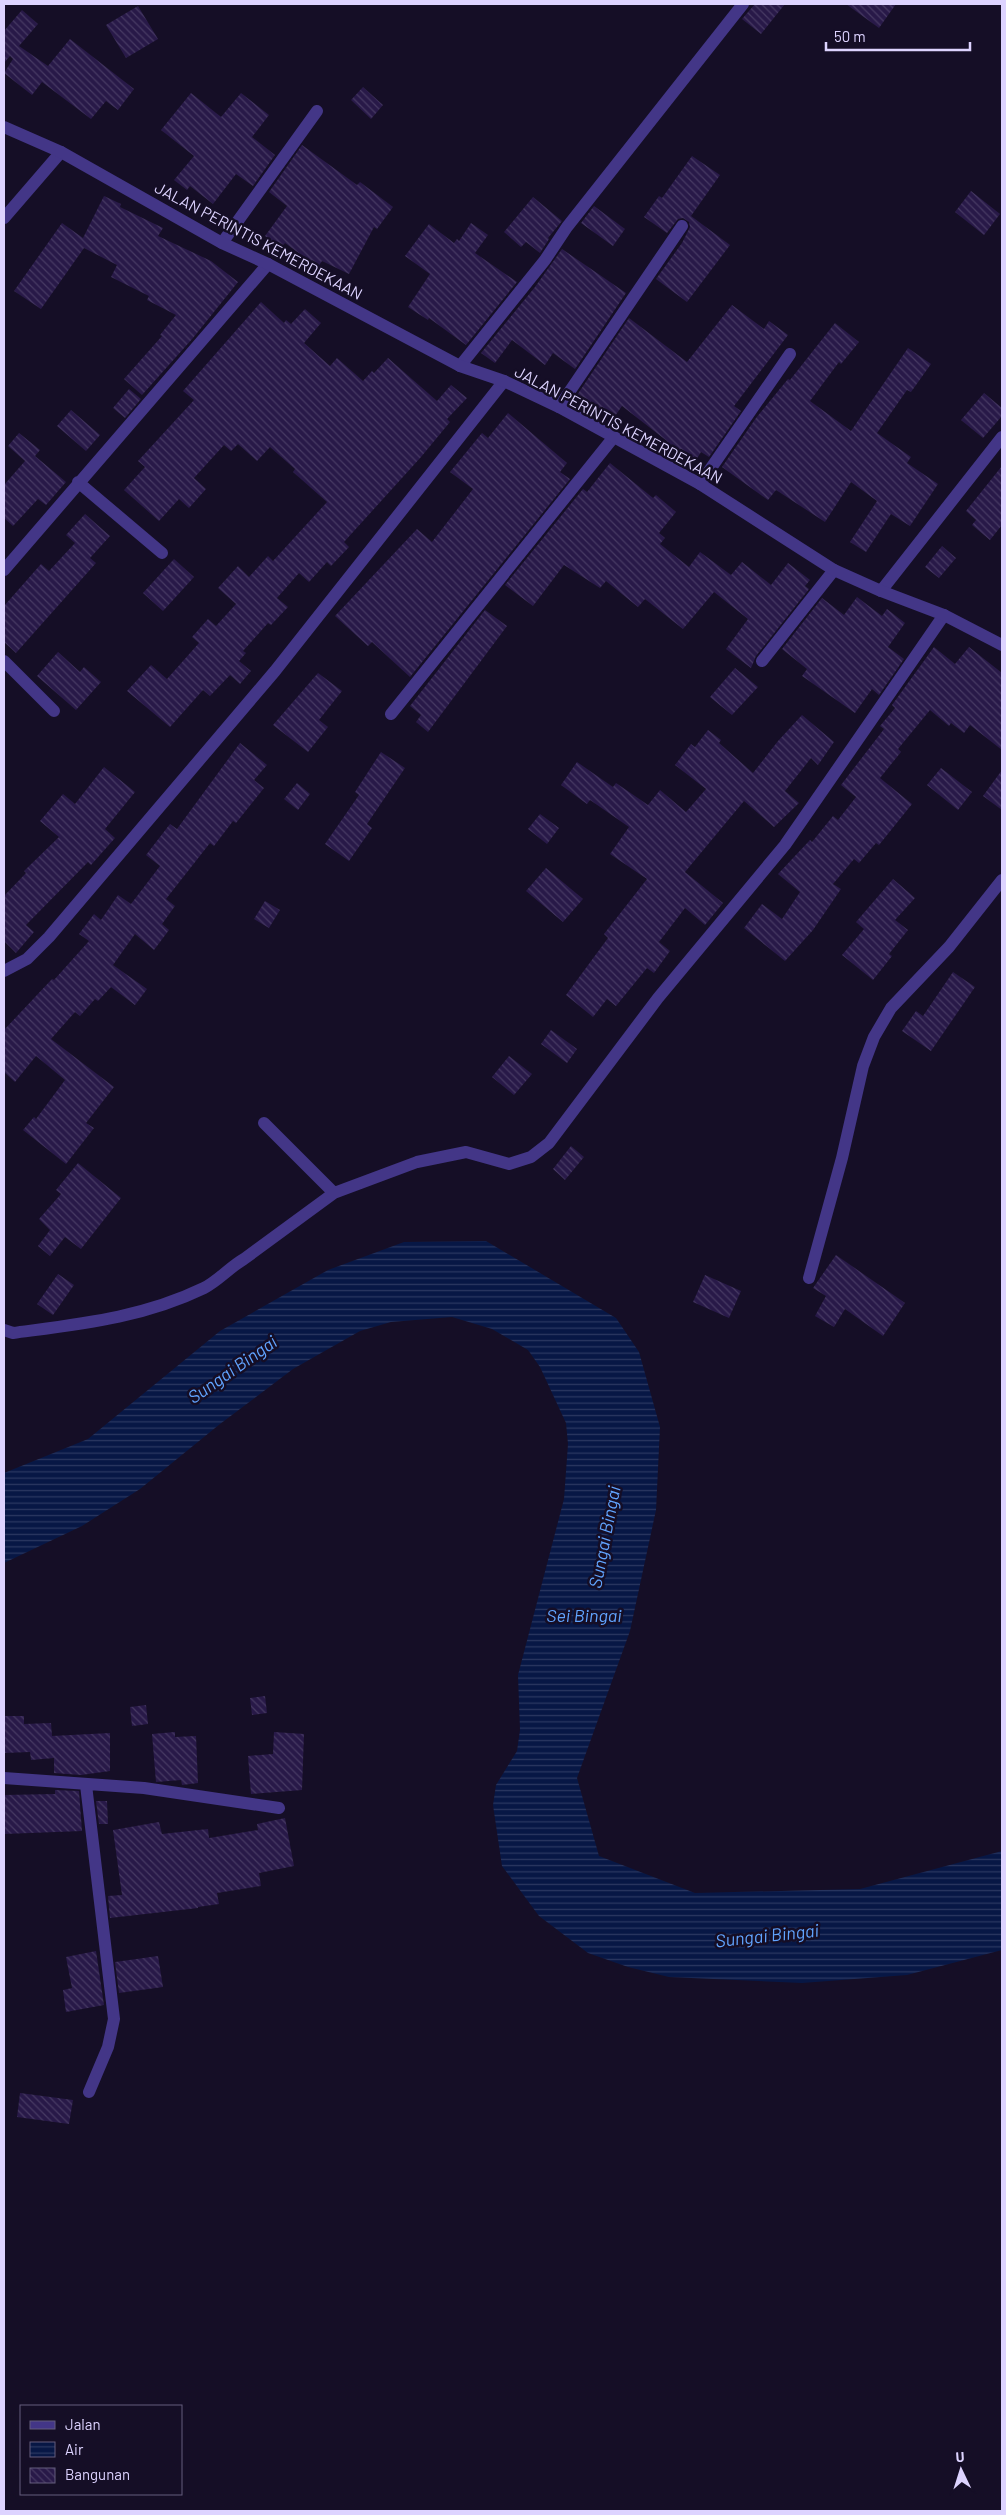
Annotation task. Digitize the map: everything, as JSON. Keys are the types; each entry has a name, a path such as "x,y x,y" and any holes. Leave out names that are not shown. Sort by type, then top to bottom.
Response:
{"street":[{"path":"460,366 743,4"},
{"path":"222,243 317,111"},
{"name":"JALAN PERINTIS KEMERDEKAAN","path":"4,127 61,152 222,243 268,264 460,366 504,381 559,407 700,484 834,570 881,591 944,615 1002,645"},
{"path":"4,218 61,152"},
{"path":"559,407 682,226"},
{"path":"4,570 268,264"},
{"path":"700,484 790,354"},
{"path":"4,971 27,959 49,937 275,671 504,381"},
{"path":"881,591 1002,437"},
{"path":"391,714 613,438"},
{"path":"78,482 162,553"},
{"path":"762,661 834,570"},
{"path":"4,1330 13,1334 95,1321 151,1310 171,1303 206,1287 229,1268 334,1193 417,1162 466,1152 509,1164 531,1157 549,1143 658,998 785,845 944,615"},
{"path":"4,661 54,711"},
{"path":"809,1278 864,1066 874,1037 891,1008 948,947 1002,880"},
{"path":"264,1123 334,1193"},
{"path":"4,1778 144,1788 279,1808"},
{"path":"86,1785 114,2019 108,2047 88,2092"}],"water":[{"name":"Sei Bingai","path":"486,1241 616,1318 639,1352 660,1427 656,1510 630,1631 577,1778 599,1856 695,1893 860,1889 1002,1851 1002,1950 907,1975 802,1983 669,1977 628,1967 588,1953 539,1916 502,1866 493,1805 496,1785 517,1751 520,1730 518,1675 564,1499 568,1444 566,1423 540,1367 528,1350 492,1329 452,1317 391,1322 360,1331 293,1369 220,1424 140,1489 82,1526 4,1563 4,1473 88,1439 220,1331 328,1270 404,1242"}],"building":[{"path":"755,4 785,4 761,34 742,19"},
{"path":"846,4 896,4 879,28"},
{"path":"138,6 158,39 126,58 106,25"},
{"path":"22,10 38,24 19,46 48,66 70,39 134,89 118,110 106,101 91,119 42,82 32,95 4,73 13,59 10,56 4,63 4,31"},
{"path":"363,87 383,105 371,119 351,100"},
{"path":"191,93 221,117 241,93 269,115 252,137 275,155 253,186 236,174 213,204 190,186 187,190 174,180 194,156 161,130"},
{"path":"302,145 357,185 360,182 393,207 377,229 374,227 349,274 322,261 318,267 285,243 281,248 265,236 287,206 269,192"},
{"path":"692,156 720,175 691,216 730,245 687,302 656,279 682,243 690,227 689,222 683,218 678,219 667,233 644,217 659,196 662,198"},
{"path":"971,191 1000,214 984,235 955,212"},
{"path":"104,196 121,204 120,207 163,228 158,236 211,261 238,282 193,338 142,395 124,379 162,336 160,335 176,315 147,300 149,296 111,277 117,265 84,248 41,309 14,291 62,223 83,238"},
{"path":"533,197 562,221 548,238 540,253 526,242 521,247 504,232"},
{"path":"594,206 625,229 613,246 581,223"},
{"path":"471,223 488,235 475,253 517,282 466,345 429,318 428,320 408,307 430,274 405,256 429,224 454,243 457,239 459,241"},
{"path":"562,249 626,293 575,369 553,353 545,365 512,340 495,363 481,353 535,287"},
{"path":"261,302 284,323 286,320 291,324 305,309 321,323 304,343 330,366 337,358 363,381 372,371 374,373 388,358 437,401 451,385 467,398 447,419 450,422 421,457 344,542 349,547 331,566 327,562 309,582 299,573 277,598 288,607 271,625 268,623 243,651 246,653 239,661 251,671 240,684 230,675 210,696 203,690 170,727 127,691 151,665 167,679 199,643 192,637 208,619 216,626 236,604 218,588 238,566 249,577 268,556 273,561 327,502 293,472 295,469 270,447 257,461 238,444 231,451 224,445 194,478 206,489 189,508 179,499 159,521 124,490 145,467 138,461 194,400 183,391"},
{"path":"732,305 764,329 769,321 788,335 734,406 741,411 709,457 701,452 696,460 681,449 676,455 664,446 667,441 622,406 613,419 594,407 589,414 571,404 629,318 687,362"},
{"path":"835,323 859,342 841,364 839,362 810,401 851,431 908,348 931,364 911,392 907,390 877,433 911,457 907,463 938,484 910,526 891,514 866,552 850,542 877,501 851,482 825,522 776,490 768,500 722,467 756,418 788,379 790,380"},
{"path":"129,389 141,399 125,418 113,408"},
{"path":"984,393 1002,408 1002,416 983,438 961,420"},
{"path":"71,410 100,435 86,451 57,426"},
{"path":"508,413 567,463 560,472 570,479 410,677 372,642 368,646 335,616 417,529 432,542 473,489 450,472 482,433 488,438"},
{"path":"19,433 40,450 35,456 66,482 46,505 38,499 13,526 4,518 4,485 25,461 8,446"},
{"path":"610,463 653,498 656,495 676,512 659,533 665,538 660,544 689,567 700,552 731,575 742,562 771,585 788,563 810,580 805,586 809,589 756,656 751,668 726,649 748,619 714,592 683,629 645,599 638,607 606,581 600,588 564,565 533,606 505,585 583,489 587,492"},
{"path":"1002,466 1002,525 990,540 972,525 976,520 966,511"},
{"path":"85,514 110,536 90,558 96,563 16,653 4,642 4,606 41,564 49,571 75,543 66,535"},
{"path":"942,546 956,558 939,578 925,567"},
{"path":"174,559 194,577 163,611 143,593"},
{"path":"857,597 882,616 887,609 905,623 888,647 904,659 879,695 872,689 855,713 802,676 807,669 782,649 822,598 844,615"},
{"path":"485,610 507,626 428,732 416,722 421,715 410,706"},
{"path":"934,647 955,664 969,647 1002,673 1002,750 970,725 964,733 951,723 949,726 930,710 898,749 901,752 880,778 912,804 879,845 876,843 859,863 854,859 833,884 841,889 813,930 785,961 744,928 762,904 782,919 800,892 778,874 810,840 812,842 833,816 838,820 856,797 841,785 884,729 880,726 895,708 892,705"},
{"path":"58,652 80,672 84,667 101,682 76,710 37,676"},
{"path":"735,668 758,687 732,715 710,697"},
{"path":"318,673 342,691 319,720 328,727 308,752 273,725"},
{"path":"802,715 834,742 818,765 811,758 785,791 799,803 774,827 744,801 685,872 723,903 705,925 685,908 659,942 670,951 654,973 647,968 616,1006 607,999 593,1017 566,995 608,938 604,934 647,879 610,854 629,827 590,800 587,804 561,785 577,762 613,787 616,783 648,805 660,790 686,812 706,789 675,765 691,744 695,747 708,730 721,740 719,743 753,773 778,741"},
{"path":"240,743 267,765 254,780 264,788 236,823 233,821 214,846 210,843 166,899 175,906 162,924 169,930 154,950 135,934 113,965 147,989 135,1005 111,987 98,1001 95,999 80,1016 75,1012 51,1039 114,1087 86,1123 94,1128 66,1164 23,1130 34,1117 36,1119 65,1080 36,1056 15,1082 4,1072 4,1030 52,979 54,980 89,941 79,934 94,914 101,920 118,895 131,904 160,866 146,855 170,824 177,829"},
{"path":"381,752 405,768 367,824 372,828 349,861 325,844 359,795 355,792"},
{"path":"104,767 135,792 105,829 115,838 91,865 88,862 26,925 34,932 16,953 4,941 4,896 26,873 24,871 59,837 40,821 63,794 75,804"},
{"path":"941,768 972,792 958,810 927,785"},
{"path":"1002,770 1002,810 983,796"},
{"path":"297,783 310,794 298,810 284,799"},
{"path":"540,814 559,828 547,844 528,829"},
{"path":"546,868 583,899 563,922 526,891"},
{"path":"893,879 915,898 895,920 908,930 889,954 892,956 873,980 842,955 864,929 856,922"},
{"path":"265,901 280,910 269,928 254,919"},
{"path":"953,972 975,987 931,1051 902,1031 916,1011 923,1016"},
{"path":"551,1030 577,1049 567,1063 541,1044"},
{"path":"509,1056 532,1074 514,1095 492,1077"},
{"path":"571,1146 584,1157 565,1180 553,1169"},
{"path":"78,1163 121,1198 81,1249 65,1237 50,1256 38,1246 50,1230 39,1219 61,1194 56,1190"},
{"path":"836,1255 905,1303 883,1336 845,1309 834,1327 815,1316 826,1296 813,1288"},
{"path":"58,1274 74,1285 53,1315 37,1304"},
{"path":"705,1275 741,1291 729,1318 693,1302"},
{"path":"265,1696 267,1713 252,1715 250,1698"},
{"path":"146,1705 148,1724 132,1726 130,1707"},
{"path":"4,1716 24,1716 24,1724 51,1723 52,1736 110,1733 110,1771 81,1775 54,1773 54,1758 31,1760 30,1752 4,1753"},
{"path":"175,1732 175,1737 196,1736 198,1783 182,1785 181,1780 156,1782 152,1734"},
{"path":"274,1732 304,1734 302,1790 251,1794 248,1756 273,1754"},
{"path":"55,1790 79,1791 82,1831 4,1834 4,1795 55,1794"},
{"path":"96,1801 107,1801 108,1824 99,1824"},
{"path":"285,1818 294,1866 259,1873 261,1886 217,1893 219,1904 110,1918 108,1896 122,1895 113,1830 159,1822 162,1834 208,1829 209,1838 258,1830 257,1824"},
{"path":"96,1951 104,2005 66,2012 63,1990 72,1988 66,1957"},
{"path":"158,1956 163,1987 119,1993 115,1962"},
{"path":"20,2093 73,2100 69,2124 17,2117"}],"water label":[{"name":"Sungai Bingai","path":"232,1369"},
{"name":"Sungai Bingai","path":"604,1537"},
{"name":"Sungai Bingai","path":"767,1935"}]}
